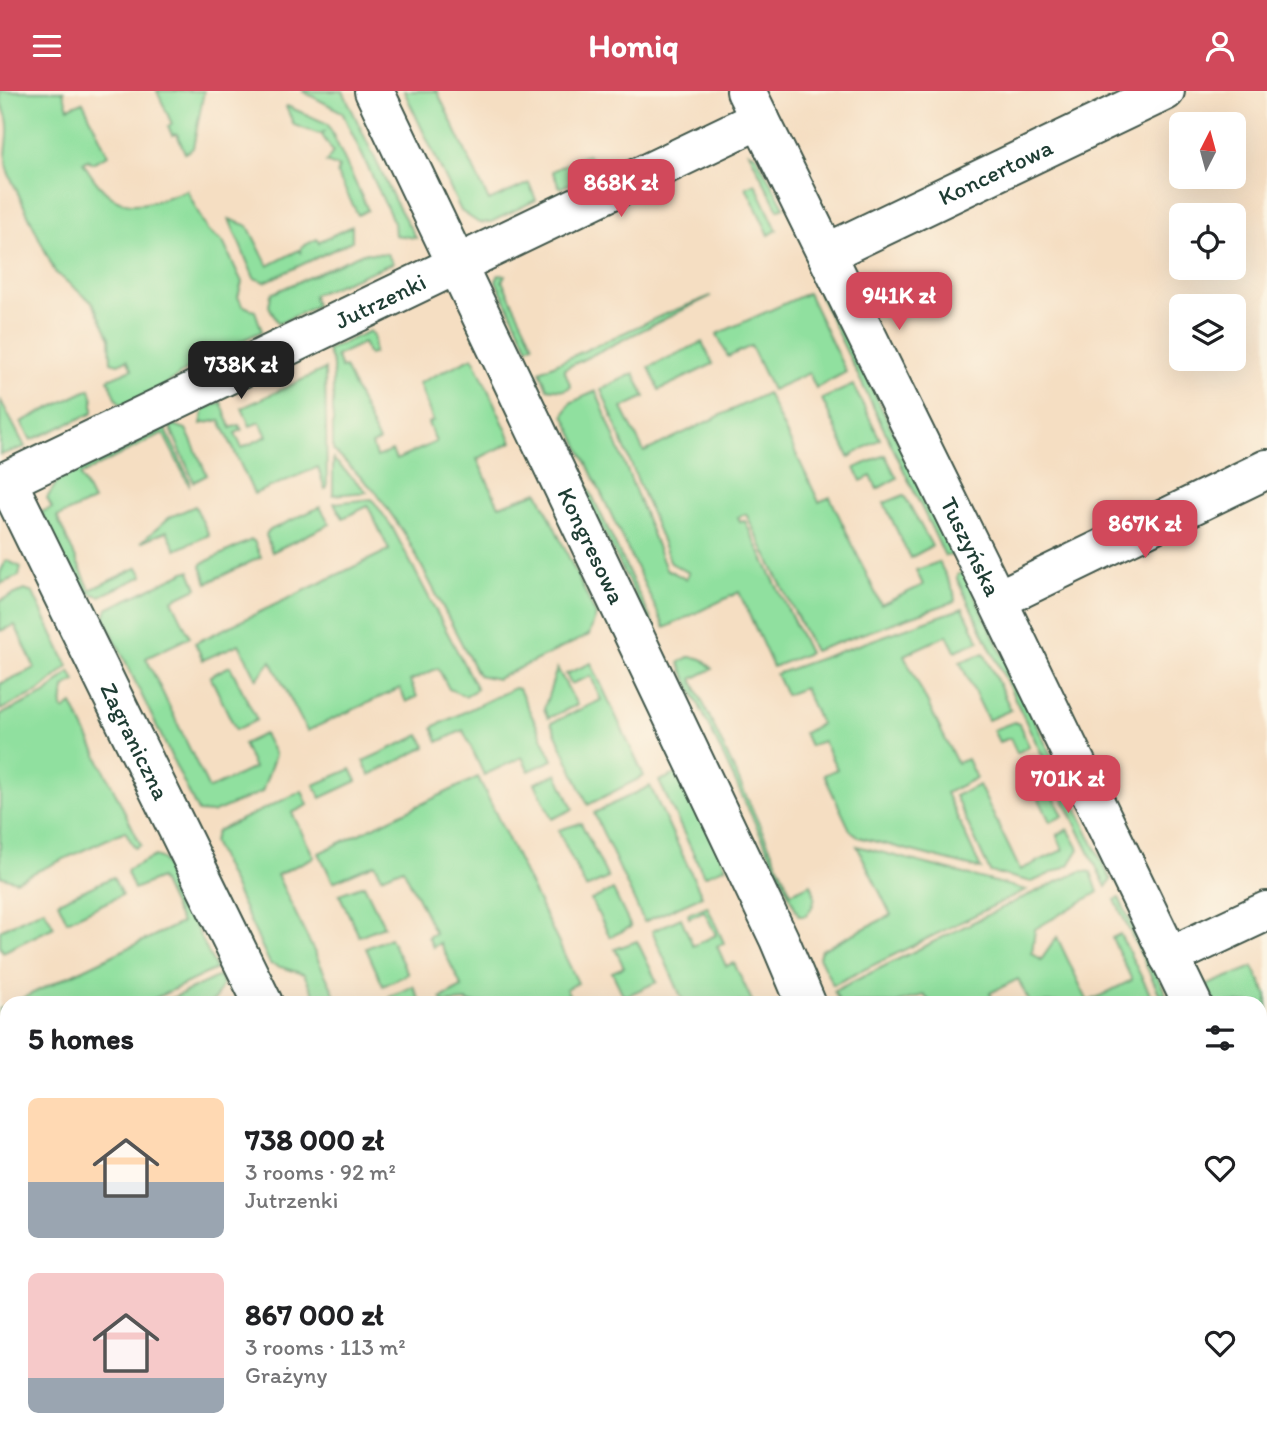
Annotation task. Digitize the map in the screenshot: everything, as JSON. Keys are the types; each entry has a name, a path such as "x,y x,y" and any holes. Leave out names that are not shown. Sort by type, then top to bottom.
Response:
{"street":[{"name":"Kongresowa","path":"374,91 779,939 803,996"},
{"name":"Koncertowa","path":"827,253 1165,91"},
{"name":"Jutrzenki","path":"3,483 456,264 753,105"},
{"name":"Tuszyńska","path":"753,105 1188,996"},
{"path":"997,600 1267,469"},
{"name":"Zagraniczna","path":"3,483 260,996"},
{"path":"1169,957 1267,911"}],"green space":[{"path":"0,91 65,91 63,92 68,108 83,102 108,155 92,163 88,160 83,162 105,192 116,199 139,204 187,190 207,230 223,242 242,282 238,297 242,305 255,311 262,331 199,361 129,411 118,402 108,379 132,369 127,360 118,364 111,362 110,338 93,303 55,272 9,174 6,153 8,125"},
{"path":"157,91 204,91 193,148 185,153 177,134 172,135 168,126 172,124"},
{"path":"302,91 343,91 395,201 416,238 395,235 394,223 342,112"},
{"path":"404,91 437,91 489,201 529,183 536,200 491,222 479,223 461,211"},
{"path":"287,106 328,124 368,210 358,215 337,174 339,167 326,162 333,152 322,135 324,132 319,134 294,125"},
{"path":"749,152 756,155 784,207 778,210"},
{"path":"587,154 598,171 560,188 552,171"},
{"path":"755,183 777,230 769,235 746,187"},
{"path":"229,219 248,226 268,266 299,250 301,252 301,247 317,239 319,243 352,226 352,241 265,282 254,278"},
{"path":"363,253 387,254 393,263 313,295 316,306 278,324 269,306 271,294"},
{"path":"499,274 505,275 502,281 533,344 528,347 496,281"},
{"path":"822,284 953,555 945,556 815,286"},
{"path":"808,293 846,372 816,388 809,373 772,390 751,346 728,357 717,334"},
{"path":"711,296 564,369 571,387 564,390 547,388 540,371"},
{"path":"370,331 374,338 374,353 369,355 363,343 336,356 341,368 345,367 379,442 372,445 376,457 392,451 396,460 436,442 428,423 433,421 419,383 473,357 512,442 477,459 499,506 538,492 596,615 589,635 497,679 478,675 406,536 376,492 333,450 333,365 327,350"},
{"path":"702,342 713,364 659,390 649,367"},
{"path":"325,369 327,488 325,489 318,467 254,494 220,420 201,424 204,409 221,402 231,428 239,425 242,430 235,433 242,448 267,436 260,422 250,426 242,408"},
{"path":"634,373 645,397 622,408 644,452 767,393 819,502 830,497 881,605 923,585 916,570 939,562 954,592 955,601 814,651 746,514 738,517 740,522 745,521 809,653 773,667 739,592 665,628 564,415 570,403 596,391 666,569 686,579 689,573 671,563 601,389"},
{"path":"853,385 880,439 849,457 822,399"},
{"path":"90,389 93,413 31,440 21,422"},
{"path":"0,399 25,447 0,455"},
{"path":"558,424 657,632 654,634 554,430"},
{"path":"174,425 186,429 207,475 194,482 170,427"},
{"path":"165,428 190,481 189,485 163,433 80,475 93,501 57,517 90,590 138,567 143,576 100,596 74,589 41,512 52,508 47,498 59,479"},
{"path":"885,455 897,478 877,489 871,476 861,481 855,468"},
{"path":"333,459 335,461 367,492 333,495"},
{"path":"904,495 932,546 910,558 884,503"},
{"path":"372,499 392,527 477,689 465,696 449,689 438,668 410,681 417,697 406,702 400,688 307,731 271,661 257,679 239,644 203,660 195,643 389,550 368,506 343,518 334,503"},
{"path":"195,506 209,535 176,550 167,531 141,542 170,517"},
{"path":"320,507 330,524 272,552 266,535 268,531"},
{"path":"251,540 261,557 207,583 201,566 203,563"},
{"path":"6,560 21,567 19,576 0,584 0,573"},
{"path":"190,571 197,588 172,600 190,637 146,658 209,789 254,768 243,744 264,734 275,755 262,792 212,813 198,812 104,617 107,609"},
{"path":"963,572 1111,880 1106,887 957,579 957,575"},
{"path":"24,590 33,593 68,666 38,692 0,710 0,684 35,668 15,625 0,631 0,601"},
{"path":"963,608 979,641 955,651 947,635 904,655 957,763 967,759 976,778 946,793 981,869 858,837 850,830 824,775 837,769 823,741 810,746 804,733 821,724 804,688 786,695 776,674"},
{"path":"984,653 1011,710 988,720 960,662"},
{"path":"688,657 702,659 712,669 692,679 791,893 811,884 814,901 805,916 799,916 679,663"},
{"path":"591,663 644,776 588,805 551,723 601,700 591,676 571,684 566,674"},
{"path":"230,666 257,720 236,730 210,676"},
{"path":"557,668 577,705 548,718 544,709"},
{"path":"70,671 75,681 64,687 62,708 64,710 72,704 141,845 135,848 125,831 16,881 0,876 0,715 47,693"},
{"path":"514,688 519,689 553,760 529,771 522,757 484,775 463,730 438,742 433,727"},
{"path":"1014,722 1019,724 1029,746 1017,753 1010,738 999,742 993,730"},
{"path":"420,735 426,747 370,775 363,761"},
{"path":"1036,759 1063,816 1050,822 1023,765"},
{"path":"351,769 357,781 321,798 314,785"},
{"path":"681,772 726,867 704,876 659,781"},
{"path":"557,774 573,809 552,819 535,783"},
{"path":"478,777 578,983 566,989 570,996 445,996 462,987 440,943 433,947 428,937 435,933 403,868 382,877 375,864 333,882 319,853"},
{"path":"979,785 1020,870 1063,850 1057,835 1068,829 1079,849 1069,865 1032,882 990,872 955,796"},
{"path":"650,786 702,896 644,922 594,813"},
{"path":"302,791 308,805 292,813 314,857 277,875 336,996 315,996 304,974 270,964 213,842 217,831"},
{"path":"581,823 608,878 586,888 558,830"},
{"path":"857,846 1026,890 833,985 819,957 821,950 891,915"},
{"path":"155,856 163,859 216,969 160,996 27,996 181,923 160,878 134,889 128,869"},
{"path":"1081,871 1091,872 1098,892 1035,929 1032,953 1041,960 1057,937 1085,996 1026,996 1018,979 990,993 991,996 836,996 834,991"},
{"path":"113,877 122,895 67,921 58,902"},
{"path":"364,885 384,926 359,936 339,894"},
{"path":"613,890 631,927 610,937 591,900"},
{"path":"1119,898 1166,994 1163,996 1161,996 1115,900"},
{"path":"707,906 724,943 717,946 726,966 734,963 750,996 681,996 652,931 681,918 693,946 716,935 704,911 689,918 688,914"},
{"path":"44,909 54,927 3,952 0,946 0,930"},
{"path":"1120,934 1150,994 1100,996 1132,980 1112,938"},
{"path":"390,938 408,974 383,986 366,948"},
{"path":"637,941 657,982 624,996 612,972 624,967 615,949"},
{"path":"1253,967 1267,996 1204,996 1200,988"},
{"path":"219,976 223,984 217,996 177,996"},
{"path":"413,986 418,996 391,996"}]}
